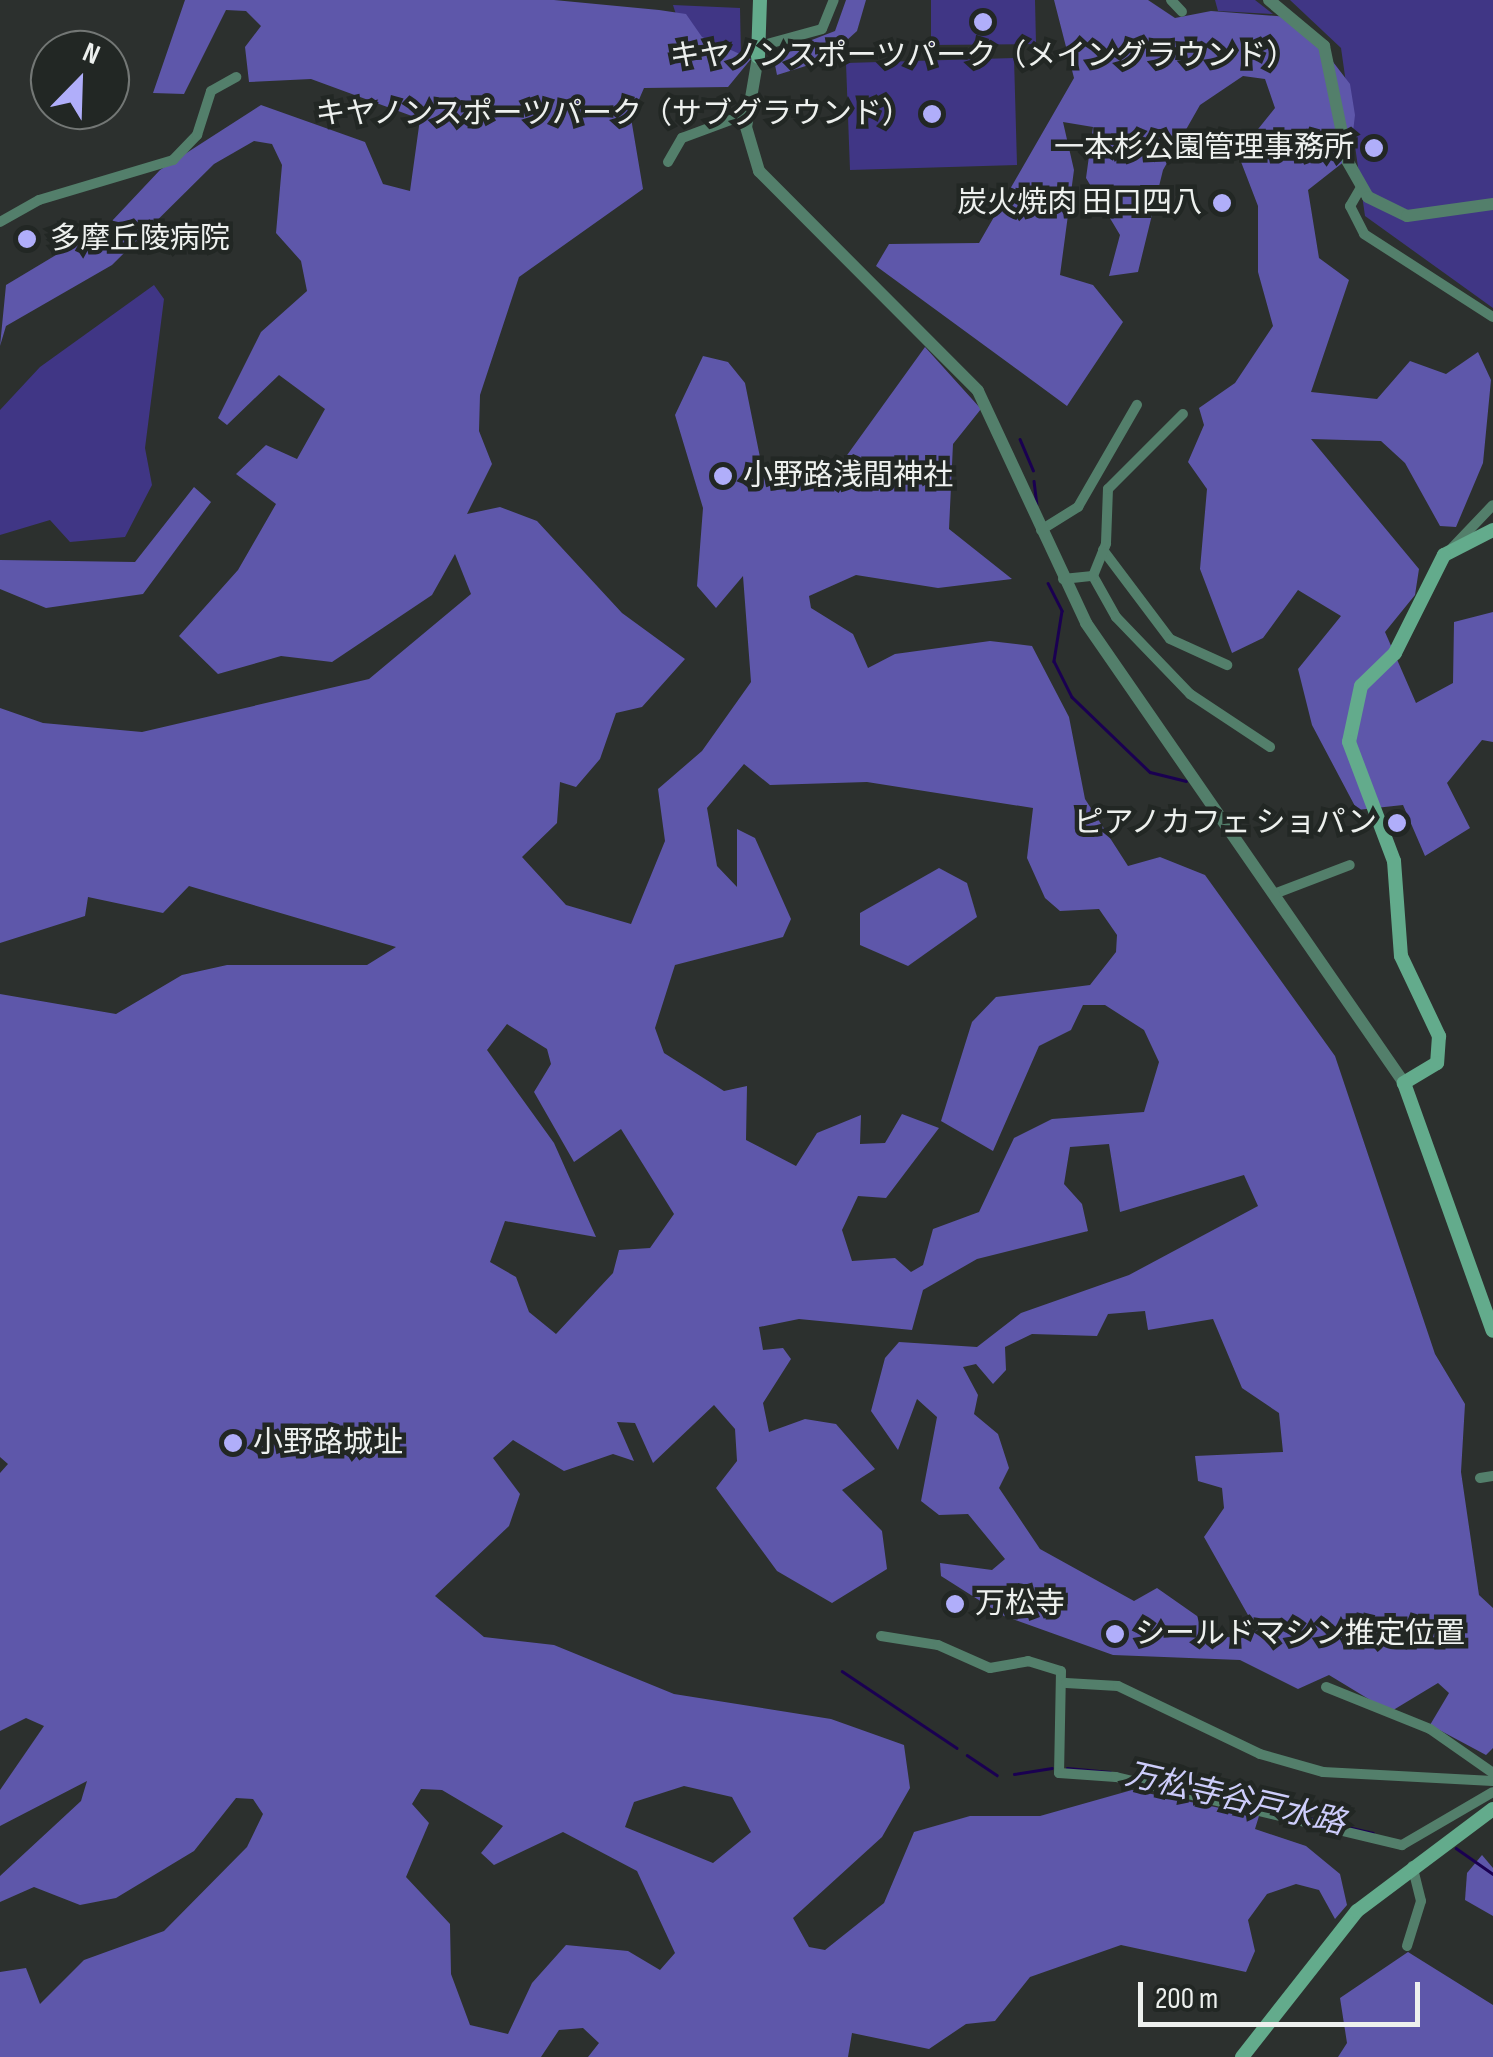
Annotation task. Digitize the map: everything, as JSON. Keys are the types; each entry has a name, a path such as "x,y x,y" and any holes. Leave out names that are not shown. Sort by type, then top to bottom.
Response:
{"main road":[{"path":"759,52 760,0"},
{"path":"1493,530 1452,548 1395,654 1362,684 1349,742 1394,860 1401,956 1438,1030 1437,1063 1404,1083 1493,1331"},
{"path":"1242,2057 1338,1932 1411,1863 1493,1809"}],"street":[{"path":"834,0 822,28 759,52 747,114 749,150 770,184 978,391 1063,579 1404,1083"},
{"path":"1171,0 1182,12"},
{"path":"1269,0 1324,46 1360,189 1350,206 1360,230 1493,317"},
{"path":"0,222 172,160 196,135 211,91 236,77"},
{"path":"668,162 682,138 747,114"},
{"path":"1360,189 1408,216 1493,204"},
{"path":"1041,530 1078,507 1137,405"},
{"path":"1184,414 1108,490 1103,550 1093,576 1116,618 1190,694 1270,747"},
{"path":"1452,548 1493,504"},
{"path":"1103,550 1170,639 1227,665"},
{"path":"1063,579 1093,576"},
{"path":"1274,894 1350,865"},
{"path":"1480,1478 1493,1476"},
{"path":"881,1636 938,1645 990,1668 1028,1661 1061,1671 1066,1683 1059,1773 1116,1778 1402,1845 1493,1792"},
{"path":"1066,1683 1118,1686 1249,1749 1323,1772 1493,1781"},
{"path":"1326,1687 1430,1729 1493,1773"},
{"path":"1407,1946 1422,1901 1411,1863"}],"shaded area":[{"path":"185,0 554,0 659,10 686,14 702,37 751,59 728,87 644,88 631,118 643,189 519,277 480,395 479,431 492,464 467,514 500,507 537,521 622,613 685,659 642,707 616,713 600,759 576,787 560,782 557,823 522,857 566,905 631,924 665,841 658,789 702,751 751,682 743,576 716,608 697,586 703,508 675,415 703,356 728,362 745,383 766,487 845,458 925,347 981,409 953,444 949,529 1012,579 938,588 856,575 809,596 811,608 853,634 868,668 895,654 990,641 1032,646 1069,717 1085,799 1128,866 1160,857 1205,875 1335,1056 1435,1354 1465,1404 1461,1472 1479,1595 1493,1608 1493,1748 1486,1755 1430,1725 1449,1693 1438,1683 1390,1712 1329,1675 1298,1689 1240,1660 1113,1655 1004,1616 941,1576 940,1563 992,1570 1005,1559 968,1514 939,1515 921,1501 937,1417 917,1399 898,1450 871,1411 885,1358 899,1342 977,1347 1021,1313 1129,1275 1258,1206 1244,1175 1120,1212 1109,1144 1070,1147 1064,1184 1082,1204 1088,1231 977,1259 923,1290 912,1330 799,1319 759,1327 763,1350 783,1348 791,1359 763,1403 769,1432 805,1419 836,1424 875,1469 842,1490 882,1531 887,1569 832,1603 777,1571 716,1488 737,1461 735,1429 714,1405 653,1463 635,1423 617,1422 634,1461 613,1454 564,1471 513,1440 493,1458 520,1494 509,1526 435,1596 484,1637 554,1645 674,1694 831,1719 904,1745 910,1788 882,1837 793,1918 809,1947 825,1950 884,1903 914,1832 970,1816 1040,1816 1132,1790 1259,1816 1255,1829 1306,1846 1340,1874 1347,1905 1335,1919 1319,1890 1296,1884 1267,1894 1248,1920 1255,1951 1246,1972 1121,1945 1030,1977 995,2021 966,2024 929,2049 852,2033 848,2057 588,2057 599,2043 583,2028 559,2030 541,2057 0,2057 0,1972 26,1968 40,2004 84,1960 164,1931 247,1847 263,1814 253,1799 236,1798 194,1851 116,1898 80,1905 34,1887 0,1902 0,1876 81,1801 87,1781 0,1826 0,1790 44,1726 26,1718 0,1731 0,1473 8,1464 0,1457 0,994 116,1014 182,975 227,965 367,965 396,947 189,886 163,913 88,897 85,916 0,943 0,708 43,723 142,732 369,679 471,594 455,554 432,595 332,662 281,656 218,674 179,636 238,570 276,504 236,474 266,445 297,459 325,409 279,375 227,425 218,418 261,332 307,291 301,261 276,233 282,165 272,144 254,141 214,164 112,265 6,326 0,346 6,285 111,222 160,170 261,105 365,142 383,184 410,191 420,119 311,79 249,82 245,47 261,26 246,11 226,10 184,94 153,93","holes":["744,764 770,785 867,782 1033,808 1027,858 1045,898 1060,911 1099,909 1117,935 1116,952 1090,985 996,997 972,1022 941,1121 993,1151 1039,1046 1071,1030 1083,1005 1105,1005 1144,1030 1159,1062 1144,1112 1052,1119 1014,1138 979,1212 933,1229 923,1265 911,1272 895,1258 852,1261 842,1230 858,1196 886,1198 939,1128 902,1114 885,1143 860,1144 861,1115 817,1133 796,1166 746,1140 747,1086 724,1091 664,1053 655,1028 675,965 783,937 791,919 755,838 737,829 737,887 717,866 707,808","507,1024 547,1049 551,1064 534,1092 574,1162 621,1129 674,1214 650,1248 619,1250 613,1273 556,1334 529,1312 516,1277 490,1262 505,1221 596,1237 554,1143 487,1050","1145,1311 1148,1330 1213,1319 1242,1388 1279,1413 1283,1452 1195,1456 1198,1481 1222,1488 1224,1508 1204,1537 1257,1631 1246,1638 1227,1637 1157,1588 1134,1601 1040,1549 999,1488 1009,1468 998,1434 974,1414 978,1395 963,1367 976,1364 993,1384 1006,1370 1005,1347 1032,1334 1097,1336 1108,1314","684,1786 732,1797 751,1832 713,1863 625,1827 634,1802","421,1789 442,1790 503,1826 481,1853 494,1865 563,1832 637,1871 675,1953 660,1970 628,1951 566,1945 532,1983 508,2034 470,2025 451,1974 450,1924 406,1877 429,1823 412,1804"]},
{"path":"846,0 866,0 857,31 825,60 777,75 773,55 835,31"},
{"name":"キヤノンスポーツパーク（メイングラウンド）","path":"931,0 1035,0 1036,44 931,45"},
{"path":"1054,0 1148,0 1175,18 1211,11 1289,17 1310,32 1350,84 1355,115 1350,157 1308,190 1319,258 1349,280 1311,392 1377,399 1410,361 1446,374 1478,352 1491,380 1483,463 1456,527 1440,526 1405,463 1381,441 1311,439 1419,569 1415,595 1385,632 1416,703 1453,683 1454,622 1493,612 1493,742 1482,740 1447,783 1470,828 1425,856 1403,805 1357,810 1312,725 1298,669 1341,616 1298,590 1263,638 1232,653 1200,569 1207,489 1188,462 1204,425 1199,408 1235,383 1273,326 1258,272 1258,206 1238,154 1275,108 1265,79 1243,76 1200,105 1163,170 1138,272 1109,276 1120,235 1086,178 1093,127 1063,122 1074,170 1060,275 1093,285 1123,322 1067,406 876,266 889,244 979,243 1074,78"},
{"path":"1215,0 1255,0 1273,14 1218,11"},
{"path":"1290,0 1493,0 1493,308 1365,216 1341,48"},
{"path":"673,5 740,8 741,58 680,27"},
{"name":"キヤノンスポーツパーク（サブグラウンド）","path":"1014,58 1017,165 850,170 846,63"},
{"path":"154,285 164,299 145,448 152,485 125,537 70,542 50,520 0,535 0,410 40,367"},
{"path":"194,487 211,502 143,594 46,608 0,589 0,560 135,562"},
{"path":"939,868 967,883 977,917 908,966 860,945 860,913"},
{"path":"1482,1855 1493,1868 1493,1916 1465,1900 1467,1873"},
{"path":"1408,1952 1493,2005 1493,2057 1338,2057 1347,2043 1340,1998"}],"waterway":[{"path":"1020,439 1033,470"},
{"path":"1034,481 1037,504"},
{"path":"1048,583 1062,611 1054,661 1072,697 1150,772 1186,781"},
{"name":"万松寺谷戸水路","path":"842,1671 957,1748"},
{"name":"万松寺谷戸水路","path":"967,1755 997,1775"},
{"name":"万松寺谷戸水路","path":"1014,1774 1052,1768"},
{"name":"万松寺谷戸水路","path":"1067,1768 1110,1772"},
{"name":"万松寺谷戸水路","path":"1254,1805 1373,1833"},
{"name":"万松寺谷戸水路","path":"1456,1848 1493,1874"}],"place":[{"name":"キヤノンスポーツパーク（メイングラウンド）","path":"983,22"},
{"name":"キヤノンスポーツパーク（サブグラウンド）","path":"932,114"},
{"name":"一本杉公園管理事務所","path":"1374,148"},
{"name":"炭火焼肉 田口四八","path":"1222,203"},
{"name":"多摩丘陵病院","path":"27,239"},
{"name":"小野路浅間神社","path":"723,476"},
{"name":"ピアノカフェ ショパン","path":"1397,823"},
{"name":"小野路城址","path":"233,1443"},
{"name":"万松寺","path":"955,1604"},
{"name":"シールドマシン推定位置","path":"1115,1634"}]}
